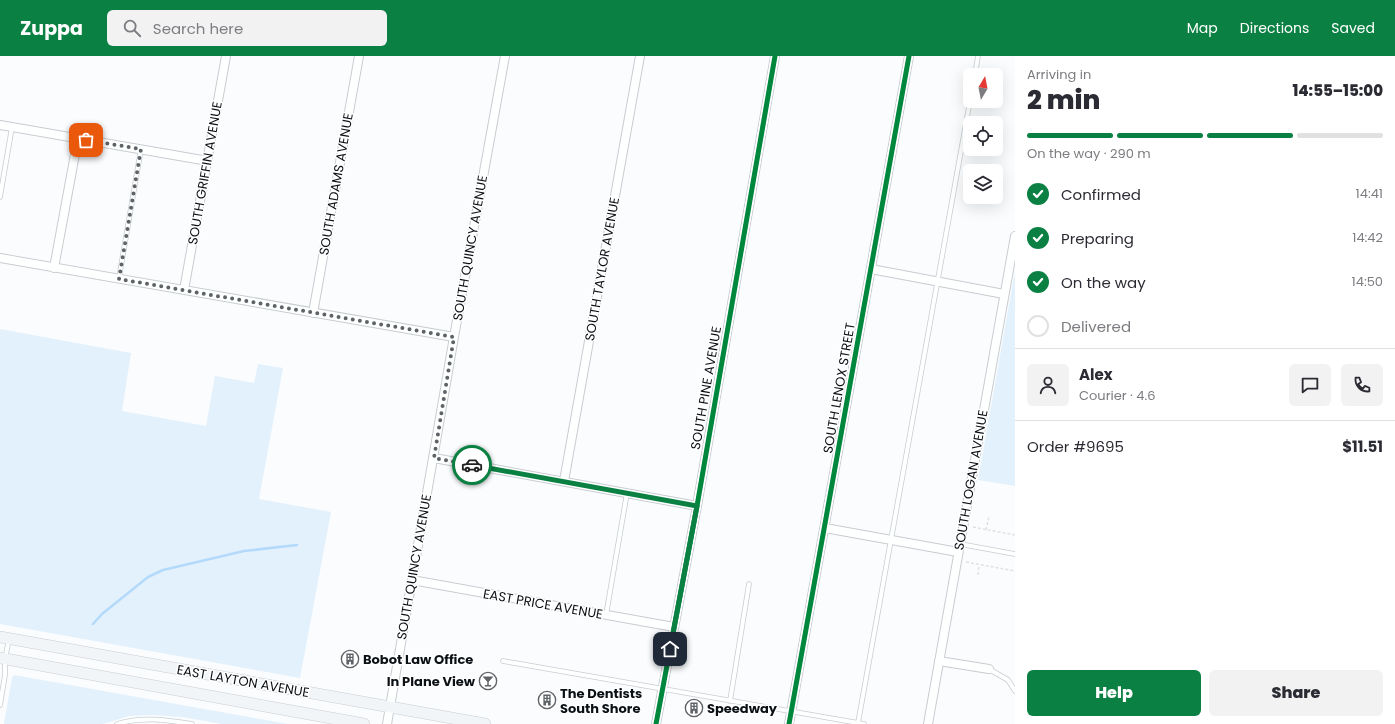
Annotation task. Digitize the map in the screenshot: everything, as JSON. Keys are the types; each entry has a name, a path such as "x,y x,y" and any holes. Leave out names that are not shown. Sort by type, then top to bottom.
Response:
{"main road":[{"name":"EAST LAYTON AVENUE","path":"4,638 485,724"},
{"name":"EAST LAYTON AVENUE","path":"3,659 364,724"}],"street":[{"name":"SOUTH GRIFFIN AVENUE","path":"184,290 226,56"},
{"name":"SOUTH ADAMS AVENUE","path":"313,313 359,56"},
{"name":"SOUTH QUINCY AVENUE","path":"387,724 454,337 505,56"},
{"name":"SOUTH TAYLOR AVENUE","path":"564,481 640,56"},
{"name":"SOUTH PINE AVENUE","path":"656,724 697,506 774,56"},
{"name":"SOUTH LENOX STREET","path":"789,724 909,56"},
{"path":"0,125 208,160"},
{"path":"54,268 78,138"},
{"name":"SOUTH LOGAN AVENUE","path":"928,724 958,548 1015,236"},
{"path":"0,258 454,337"},
{"path":"871,270 1004,294"},
{"path":"434,458 697,506"},
{"path":"825,528 890,540 958,548"},
{"name":"EAST PRICE AVENUE","path":"412,580 674,627"},
{"path":"939,661 989,669"}],"lane":[{"path":"976,68 978,56"},
{"path":"858,723 969,108"},
{"path":"0,198 12,127"},
{"path":"119,279 141,149"},
{"path":"606,615 628,493"},
{"path":"958,548 1015,554"},
{"path":"730,701 749,584"},
{"path":"0,706 5,675 3,659 4,638"},
{"path":"503,661 864,724"},
{"path":"989,669 1008,680 1015,691"},
{"path":"117,724 124,721 157,719 192,724"}],"path":[{"path":"986,530 989,516"},
{"path":"973,527 1015,535"},
{"path":"966,562 1015,571"},
{"path":"978,575 979,564"}],"shaded area":[{"path":"1015,271 1015,486 978,480"},
{"path":"0,329 131,353 122,411 206,426 215,376 254,383 258,364 283,368 259,499 331,512 300,678 0,624"},
{"path":"14,675 288,724 222,724 182,717 153,715 129,716 103,724 4,724 12,678"}],"waterway":[{"path":"93,624 102,614 148,577 163,570 244,551 297,545"}],"cycle path":[{"path":"656,724 697,506 775,56"},
{"path":"789,724 909,56"}],"way so far":[{"path":"86,140 141,149 119,279 454,337 434,458 472,465"}],"place":[{"name":"Bobot Law Office","path":"350,659"},
{"name":"In Plane View","path":"488,681"},
{"name":"The Dentists South Shore","path":"547,700"},
{"name":"Speedway","path":"694,708"}],"route":[{"path":"472,465 697,506 670,649"}]}
